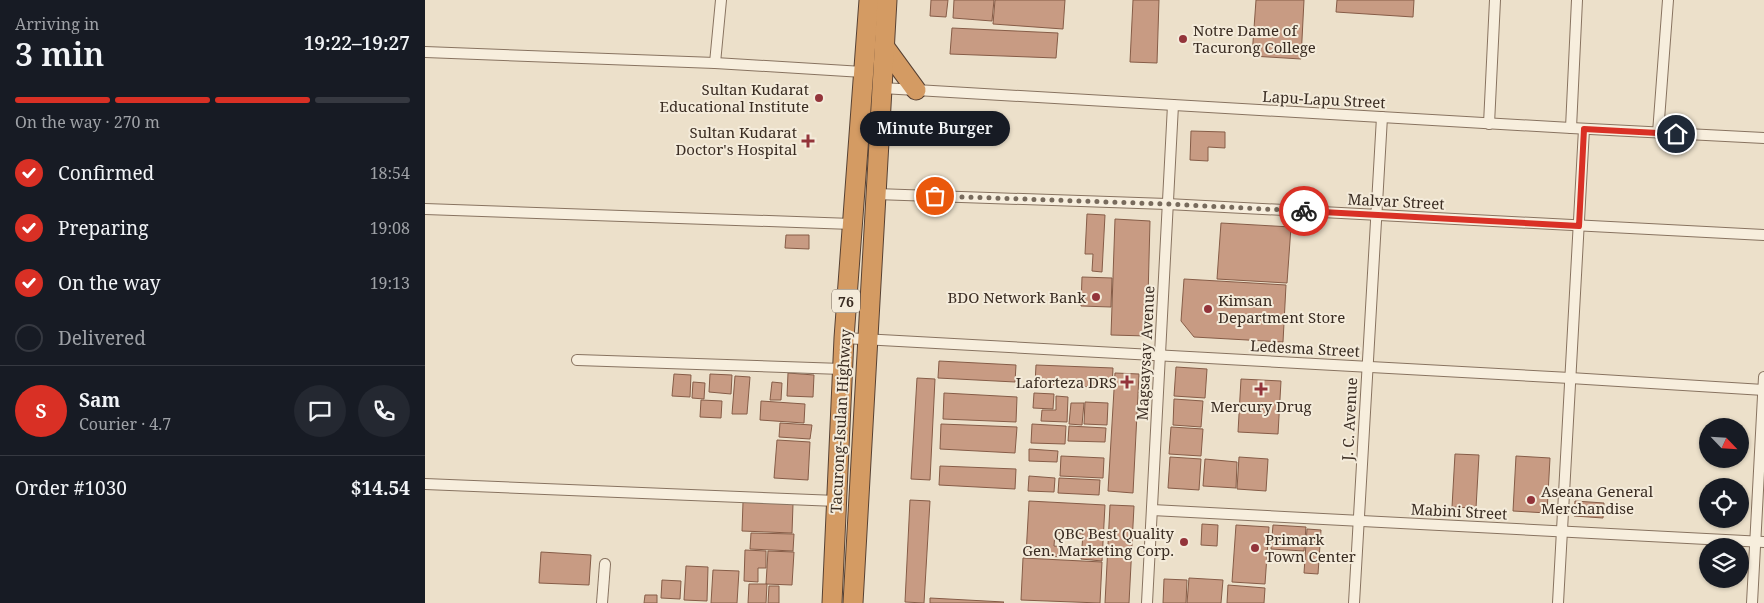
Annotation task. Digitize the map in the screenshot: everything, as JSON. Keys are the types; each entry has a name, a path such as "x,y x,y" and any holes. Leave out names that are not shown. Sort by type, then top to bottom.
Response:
{"highway":[{"name":"Tacurong-Isulan Highway","path":"833,603 842,369 869,0"},
{"name":"Tacurong-Isulan Highway","path":"853,603 887,0"},
{"path":"884,46 916,90"}],"street":[{"path":"715,63 721,0"},
{"path":"1489,124 1495,0"},
{"path":"1571,128 1577,0"},
{"path":"1658,133 1668,0"},
{"path":"425,52 715,63 863,72"},
{"name":"Lapu-Lapu Street","path":"882,88 1382,118 1764,138"},
{"name":"Magsaysay Avenue","path":"1147,603 1173,105"},
{"name":"J. C. Avenue","path":"1354,603 1382,118"},
{"path":"1558,603 1584,129"},
{"name":"Malvar Street","path":"876,194 1167,204 1764,235"},
{"path":"425,209 852,224"},
{"name":"Ledesma Street","path":"844,338 1764,390"},
{"path":"577,360 842,369"},
{"path":"1752,603 1760,542 1764,377"},
{"path":"425,484 837,501"},
{"name":"Mabini Street","path":"1152,510 1760,542"},
{"path":"602,603 605,564"}],"building":[{"path":"931,0 948,0 946,17 930,16"},
{"path":"954,0 994,0 992,21 953,18"},
{"path":"995,0 1065,0 1063,29 993,24"},
{"path":"1133,0 1159,0 1157,63 1130,62"},
{"path":"1256,0 1304,0 1301,59 1252,56"},
{"path":"1337,0 1414,0 1413,17 1336,12"},
{"path":"952,28 1058,33 1056,58 950,54"},
{"path":"1191,131 1225,132 1225,148 1208,147 1208,161 1190,160"},
{"path":"1087,214 1105,215 1102,272 1092,271 1093,254 1085,254"},
{"path":"1115,219 1150,221 1147,336 1111,335"},
{"path":"1221,223 1291,227 1287,283 1217,279"},
{"path":"786,235 809,235 809,249 785,248"},
{"path":"1082,277 1112,278 1111,307 1081,306"},
{"path":"1184,279 1286,285 1283,342 1194,337 1181,321"},
{"path":"939,361 1016,365 1015,382 938,378"},
{"path":"1036,365 1113,368 1112,388 1035,384"},
{"path":"1176,367 1207,369 1205,398 1174,396"},
{"path":"788,373 814,375 813,397 787,396"},
{"path":"1115,373 1139,374 1133,493 1108,491"},
{"path":"674,374 691,375 690,397 672,396"},
{"path":"710,374 732,375 731,394 709,392"},
{"path":"735,376 750,377 747,414 732,414"},
{"path":"917,378 935,379 930,480 911,479"},
{"path":"1241,379 1281,381 1278,434 1238,432"},
{"path":"693,382 705,383 704,399 692,398"},
{"path":"772,382 782,383 781,400 770,400"},
{"path":"944,393 1017,397 1016,422 943,419"},
{"path":"1034,393 1054,394 1053,409 1033,408"},
{"path":"1056,396 1068,397 1067,422 1041,421 1042,410 1056,410"},
{"path":"1174,399 1203,401 1201,427 1173,425"},
{"path":"701,400 722,401 721,418 700,417"},
{"path":"761,401 805,404 804,423 760,420"},
{"path":"1085,402 1108,403 1107,425 1084,424"},
{"path":"1071,403 1084,403 1082,425 1069,424"},
{"path":"780,423 812,425 810,439 779,437"},
{"path":"941,424 1017,427 1015,453 940,449"},
{"path":"1032,424 1066,426 1065,444 1031,443"},
{"path":"1069,426 1106,428 1105,442 1068,441"},
{"path":"1171,427 1203,429 1201,456 1169,454"},
{"path":"777,440 810,442 808,480 774,478"},
{"path":"1029,449 1058,451 1057,462 1029,461"},
{"path":"1455,454 1479,455 1476,508 1452,507"},
{"path":"1061,456 1104,458 1103,478 1060,476"},
{"path":"1516,456 1550,458 1547,513 1513,511"},
{"path":"1170,457 1201,459 1199,490 1168,488"},
{"path":"1239,457 1268,459 1266,491 1237,489"},
{"path":"1205,459 1237,462 1236,488 1203,486"},
{"path":"940,466 1016,469 1015,489 939,485"},
{"path":"1029,476 1055,478 1054,492 1028,491"},
{"path":"1059,478 1100,480 1099,495 1058,493"},
{"path":"910,500 930,501 924,603 905,602"},
{"path":"1029,501 1105,505 1102,561 1081,559 1083,534 1055,533 1054,546 1063,547 1063,557 1026,555"},
{"path":"1575,501 1604,503 1603,518 1574,516"},
{"path":"743,502 793,504 792,533 742,531"},
{"path":"1110,505 1134,506 1129,603 1105,603"},
{"path":"1202,524 1218,525 1217,546 1201,545"},
{"path":"1236,525 1269,527 1265,584 1232,582"},
{"path":"1273,525 1306,527 1304,551 1271,549"},
{"path":"1307,529 1321,530 1318,574 1304,573"},
{"path":"751,533 794,534 793,551 750,549"},
{"path":"745,550 766,551 766,568 758,568 758,582 744,581"},
{"path":"768,551 794,552 792,585 766,584"},
{"path":"541,552 591,555 589,585 539,583"},
{"path":"1023,558 1102,562 1100,603 1021,600"},
{"path":"686,566 708,567 707,601 684,600"},
{"path":"713,570 739,571 737,603 711,603"},
{"path":"1189,578 1223,580 1221,603 1187,603"},
{"path":"1164,579 1187,580 1186,603 1163,603"},
{"path":"662,580 681,581 680,599 661,598"},
{"path":"749,584 767,584 766,603 748,603"},
{"path":"1228,585 1265,588 1264,603 1227,603"},
{"path":"769,586 779,586 779,603 768,603"},
{"path":"645,595 657,595 657,603 644,603"},
{"path":"930,598 1004,602 930,603"}],"way so far":[{"path":"935,196 1304,211"}],"place":[{"name":"Notre Dame of Tacurong College","path":"1183,39"},
{"name":"Sultan Kudarat Educational Institute","path":"819,98"},
{"name":"Sultan Kudarat Doctor's Hospital","path":"808,141"},
{"name":"Minute Burger","path":"935,196"},
{"name":"BDO Network Bank","path":"1096,297"},
{"name":"Kimsan Department Store","path":"1208,309"},
{"name":"Laforteza DRS","path":"1127,382"},
{"name":"Mercury Drug","path":"1261,389"},
{"name":"Aseana General Merchandise","path":"1531,500"},
{"name":"QBC Best Quality Gen. Marketing Corp.","path":"1184,542"},
{"name":"Primark Town Center","path":"1255,548"}],"route":[{"path":"1304,211 1579,226 1584,129 1676,134"}]}
